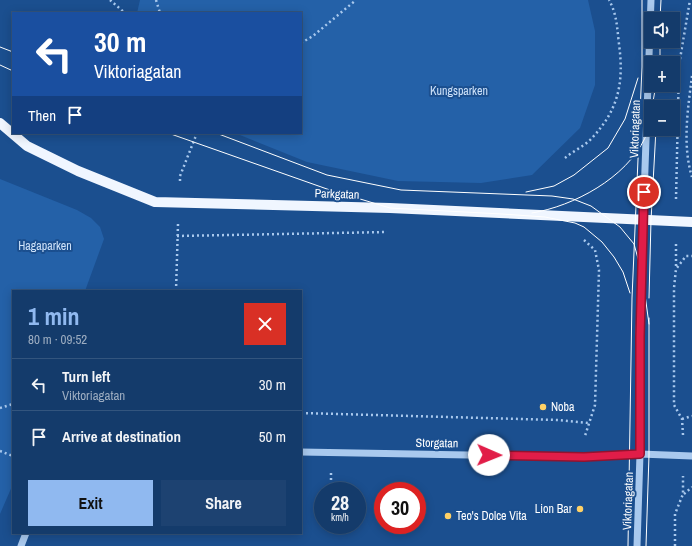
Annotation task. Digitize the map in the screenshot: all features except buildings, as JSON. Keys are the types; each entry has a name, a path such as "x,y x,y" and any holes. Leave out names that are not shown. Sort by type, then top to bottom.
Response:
{"main road":[{"name":"Parkgatan","path":"0,123 12,133"},
{"name":"Parkgatan","path":"13,134 27,146 78,171 156,202 390,208 692,222"}],"street":[{"name":"Viktoriagatan","path":"637,546 640,454 640,337 643,220 651,0"},
{"name":"Storgatan","path":"302,452 584,457 640,454 692,456"},
{"path":"21,546 26,534"}],"path":[{"path":"110,0 124,12"},
{"path":"156,0 160,12"},
{"path":"302,42 313,36 356,0"},
{"path":"565,158 592,138 610,114 620,88 620,54 616,11 609,0"},
{"path":"675,546 676,514 683,494 682,419 674,405 674,288 676,269 675,221 679,65 690,0"},
{"path":"692,76 688,106 687,161 692,176"},
{"path":"180,176 197,134"},
{"path":"176,290 177,236 392,232"},
{"path":"580,236 595,250 599,270 595,405 586,431 584,457"},
{"path":"676,269 686,256 692,256"},
{"path":"0,408 12,404"},
{"path":"302,413 558,420 589,423"},
{"path":"682,419 692,416"},
{"path":"0,451 12,456"},
{"path":"683,494 692,487"}],"green space":[{"name":"Kungsparken","path":"140,0 588,0 595,31 595,85 580,128 532,175 481,183 398,181 307,162 237,134 302,134 302,12 137,12"},
{"name":"Hagaparken","path":"0,179 77,210 91,218 100,227 104,239 85,290 12,290 12,486 0,514"}],"tram line":[{"path":"628,546 632,298 642,67 642,0"},
{"path":"660,12 661,0"},
{"path":"0,47 12,52"},
{"path":"660,48 660,56"},
{"path":"0,65 12,71"},
{"path":"526,192 554,186 574,175 608,148 625,119 638,78"},
{"path":"653,100 655,92"},
{"path":"171,134 327,189 390,208 545,217 575,223 584,227 602,242 614,257 623,272 630,293"},
{"path":"219,134 327,175 401,190 552,196 573,199 591,206 620,227 634,244 642,273 649,324"},
{"path":"532,213 565,204 597,188 625,166 646,136"},
{"path":"649,298 656,136"},
{"path":"646,546 649,455 649,318"}],"place":[{"name":"Noba","path":"543,407"},
{"name":"Lion Bar","path":"580,509"},
{"name":"Teo's Dolce Vita","path":"448,516"}],"route":[{"path":"489,455 584,457 640,454 640,337 644,192"}]}
